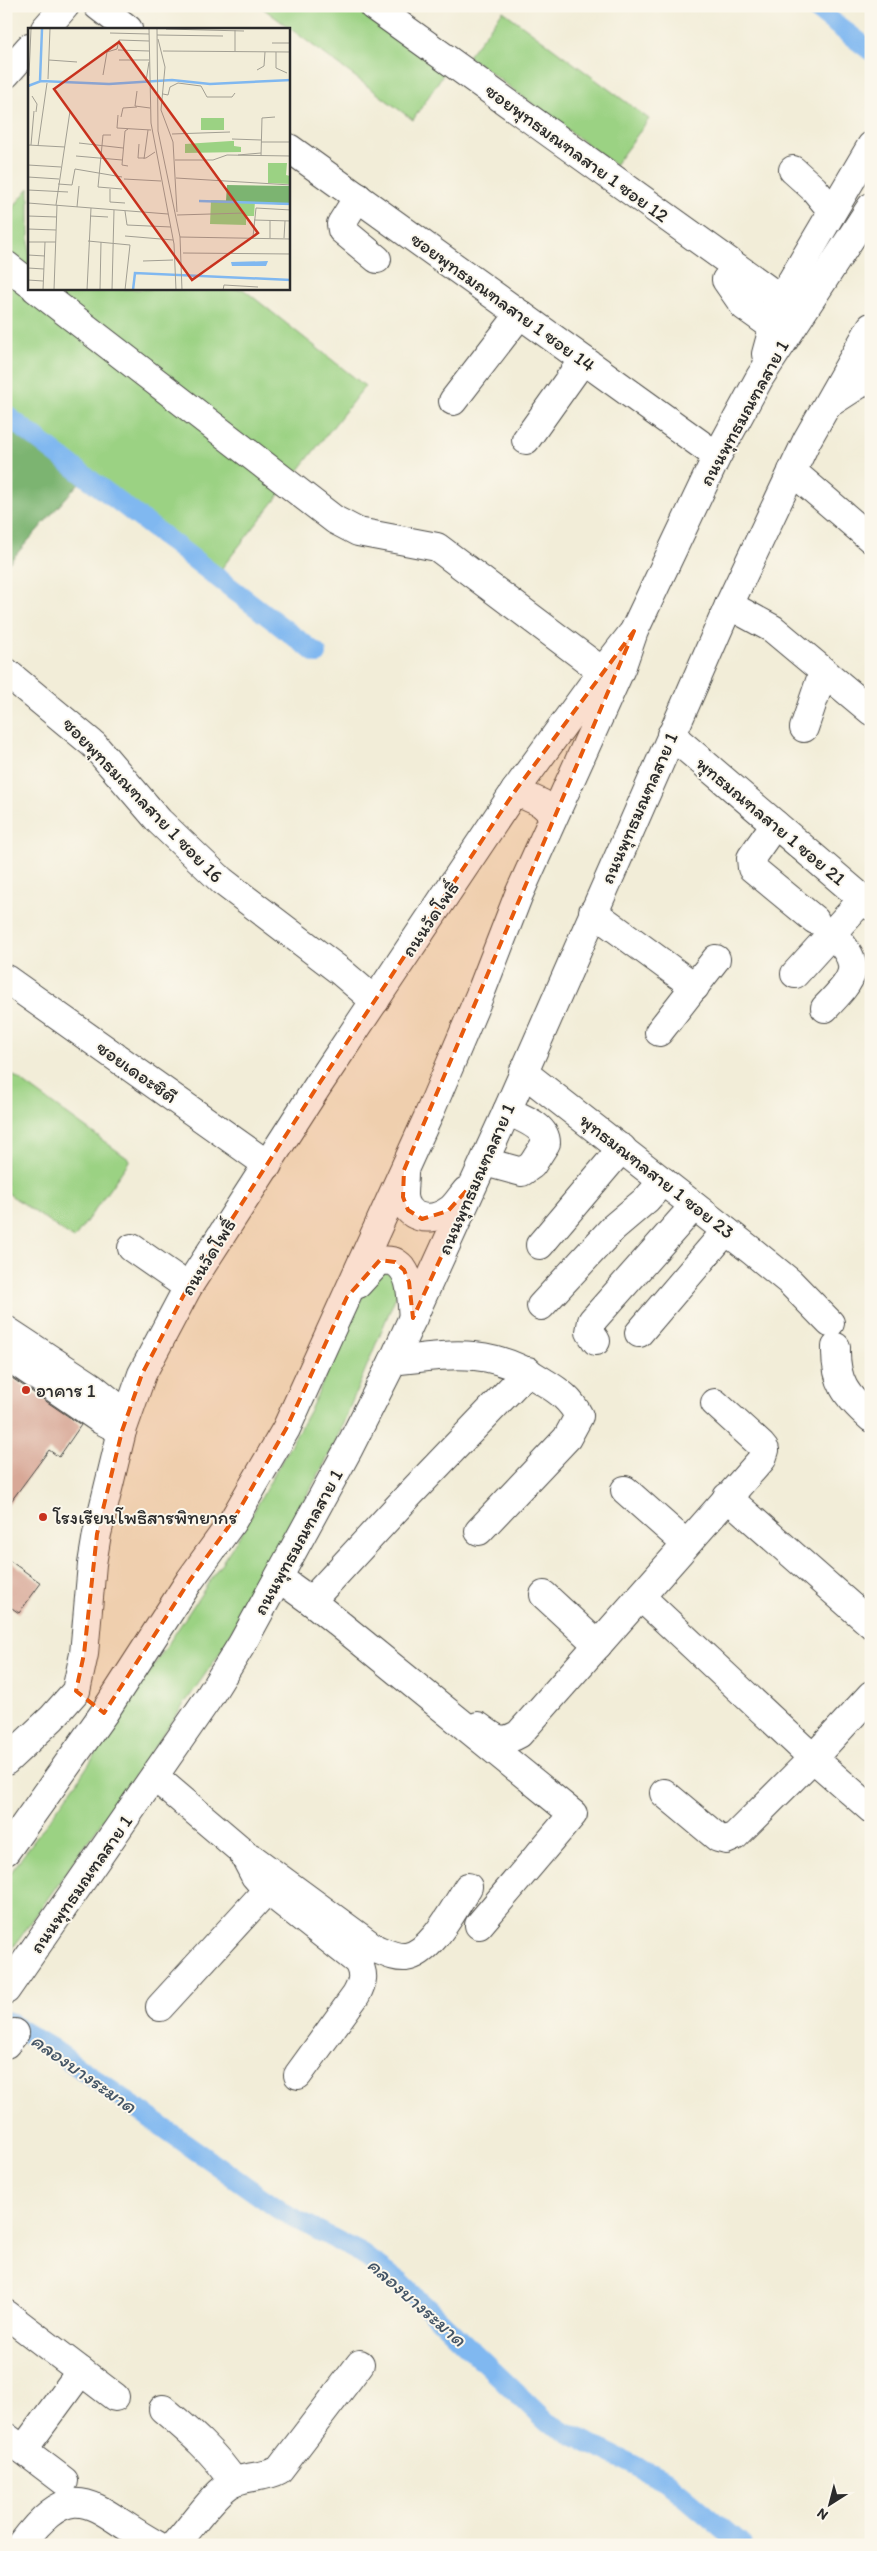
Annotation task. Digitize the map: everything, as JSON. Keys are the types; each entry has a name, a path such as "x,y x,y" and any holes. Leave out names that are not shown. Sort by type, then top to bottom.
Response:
{"street":[{"path":"46,28 65,6"},
{"path":"98,6 127,28"},
{"name":"ซอยพุทธมณฑลสาย 1 ซอย 12","path":"373,6 781,299"},
{"path":"6,74 28,49"},
{"path":"760,377 772,326 781,299 871,146"},
{"name":"ซอยพุทธมณฑลสาย 1 ซอย 14","path":"290,150 717,456"},
{"path":"793,170 814,189 832,211"},
{"path":"358,198 341,224 342,230 377,259"},
{"name":"ถนนพุทธมณฑลสาย 1","path":"6,1851 104,1713 190,1580 232,1522 286,1429 404,1170 481,992 519,894 622,666 634,631 717,456 760,377 871,207"},
{"path":"6,266 28,282"},
{"path":"726,280 744,306 772,326"},
{"path":"37,290 335,520 358,532 437,547 602,671"},
{"path":"453,401 520,314"},
{"name":"ถนนพุทธมณฑลสาย 1","path":"6,1990 214,1690 279,1578 349,1448 393,1361 508,1111 523,1072 729,605 825,406 871,327"},
{"path":"526,440 583,360"},
{"path":"825,406 864,381 871,373"},
{"path":"792,471 871,539"},
{"path":"729,605 773,629 871,711"},
{"name":"ถนนวัดโพธิ์","path":"6,1761 52,1718 76,1691 84,1654 92,1564 97,1534 124,1423 142,1374 188,1287 515,791 602,671 634,631"},
{"name":"ซอยพุทธมณฑลสาย 1 ซอย 16","path":"6,672 68,721 94,745 159,821 222,881 340,971 375,1001"},
{"path":"804,728 823,672"},
{"name":"พุทธมณฑลสาย 1 ซอย 21","path":"671,735 867,903"},
{"path":"515,791 541,803 554,815"},
{"path":"774,824 751,858 752,868 823,927 846,948 853,960 852,970 841,991 825,1008"},
{"path":"795,974 823,927 867,903"},
{"path":"594,912 695,987"},
{"path":"659,1032 716,959"},
{"name":"ซอยเดอะซิตี","path":"6,979 268,1165"},
{"name":"พุทธมณฑลสาย 1 ซอย 23","path":"523,1072 790,1282 833,1335 838,1375 844,1390 871,1418"},
{"path":"404,1170 403,1197 408,1210 422,1219 434,1218 448,1211 481,1170 522,1172 532,1165 546,1143 544,1134 537,1126 508,1111"},
{"path":"540,1244 622,1148"},
{"path":"541,1306 614,1226 647,1199 663,1181"},
{"path":"596,1340 590,1332 592,1321 694,1206"},
{"path":"639,1333 726,1231"},
{"path":"132,1248 188,1287"},
{"path":"347,1297 380,1260 395,1262 404,1270 409,1282 413,1318"},
{"path":"6,1330 91,1386 124,1423"},
{"path":"6,1355 100,1420 124,1423"},
{"path":"393,1361 453,1355 487,1357 510,1362 563,1394 575,1406 580,1416 567,1438 479,1531"},
{"path":"311,1601 410,1494 528,1372"},
{"path":"463,1715 496,1739 508,1740 519,1734 762,1459 765,1450 714,1403"},
{"path":"625,1490 686,1544"},
{"path":"727,1497 871,1624"},
{"path":"279,1578 311,1601 573,1814 479,1925"},
{"path":"544,1595 598,1645"},
{"path":"641,1597 813,1758 871,1809"},
{"path":"76,1691 104,1713"},
{"path":"664,1793 718,1838 726,1840 735,1836 813,1758 871,1695"},
{"path":"155,1777 242,1851 284,1879 376,1948 391,1955 406,1957 423,1950 468,1887"},
{"path":"242,1851 255,1876 267,1890 357,1961 363,1971 362,1984 356,1995 298,2075"},
{"path":"160,2007 267,1890"},
{"path":"6,2314 115,2397"},
{"path":"175,2545 222,2490 234,2482 268,2476 280,2470 360,2364"},
{"path":"64,2481 14,2444 81,2371"},
{"path":"163,2409 201,2441 222,2463 234,2482"},
{"path":"21,2545 37,2523 55,2508 84,2503 101,2509 157,2545"}],"highlighted area":[{"path":"634,631 404,1170 403,1197 408,1210 422,1219 448,1211 477,1179 413,1318 409,1282 404,1270 395,1262 380,1260 347,1297 286,1429 232,1522 190,1580 104,1713 76,1691 84,1654 97,1534 122,1431 142,1374 188,1287 317,1087 515,791"}],"green space":[{"path":"260,6 359,6 446,70 413,120"},
{"path":"503,11 649,119 615,165 468,56"},
{"path":"28,189 28,290 244,290 365,386 210,583 6,427 6,216"},
{"path":"6,427 79,483 6,566"},
{"path":"6,1070 130,1160 74,1239 6,1192"},
{"path":"377,1271 393,1274 398,1291 332,1450 220,1653 6,1958 6,1879 77,1782 244,1529 311,1408 369,1281"}],"building":[{"name":"อาคาร 1","path":"6,1374 81,1425 59,1457 49,1450 6,1508"},
{"path":"6,1558 41,1583 19,1613 6,1604"}],"waterway":[{"path":"812,6 871,51"},
{"path":"6,415 317,654"},
{"name":"คลองบางระมาด","path":"6,2021 50,2047 281,2211 359,2252 400,2282 548,2423 666,2481 742,2545"}],"place":[{"name":"อาคาร 1","path":"26,1390"},
{"name":"โรงเรียนโพธิสารพิทยากร","path":"43,1517"}]}
